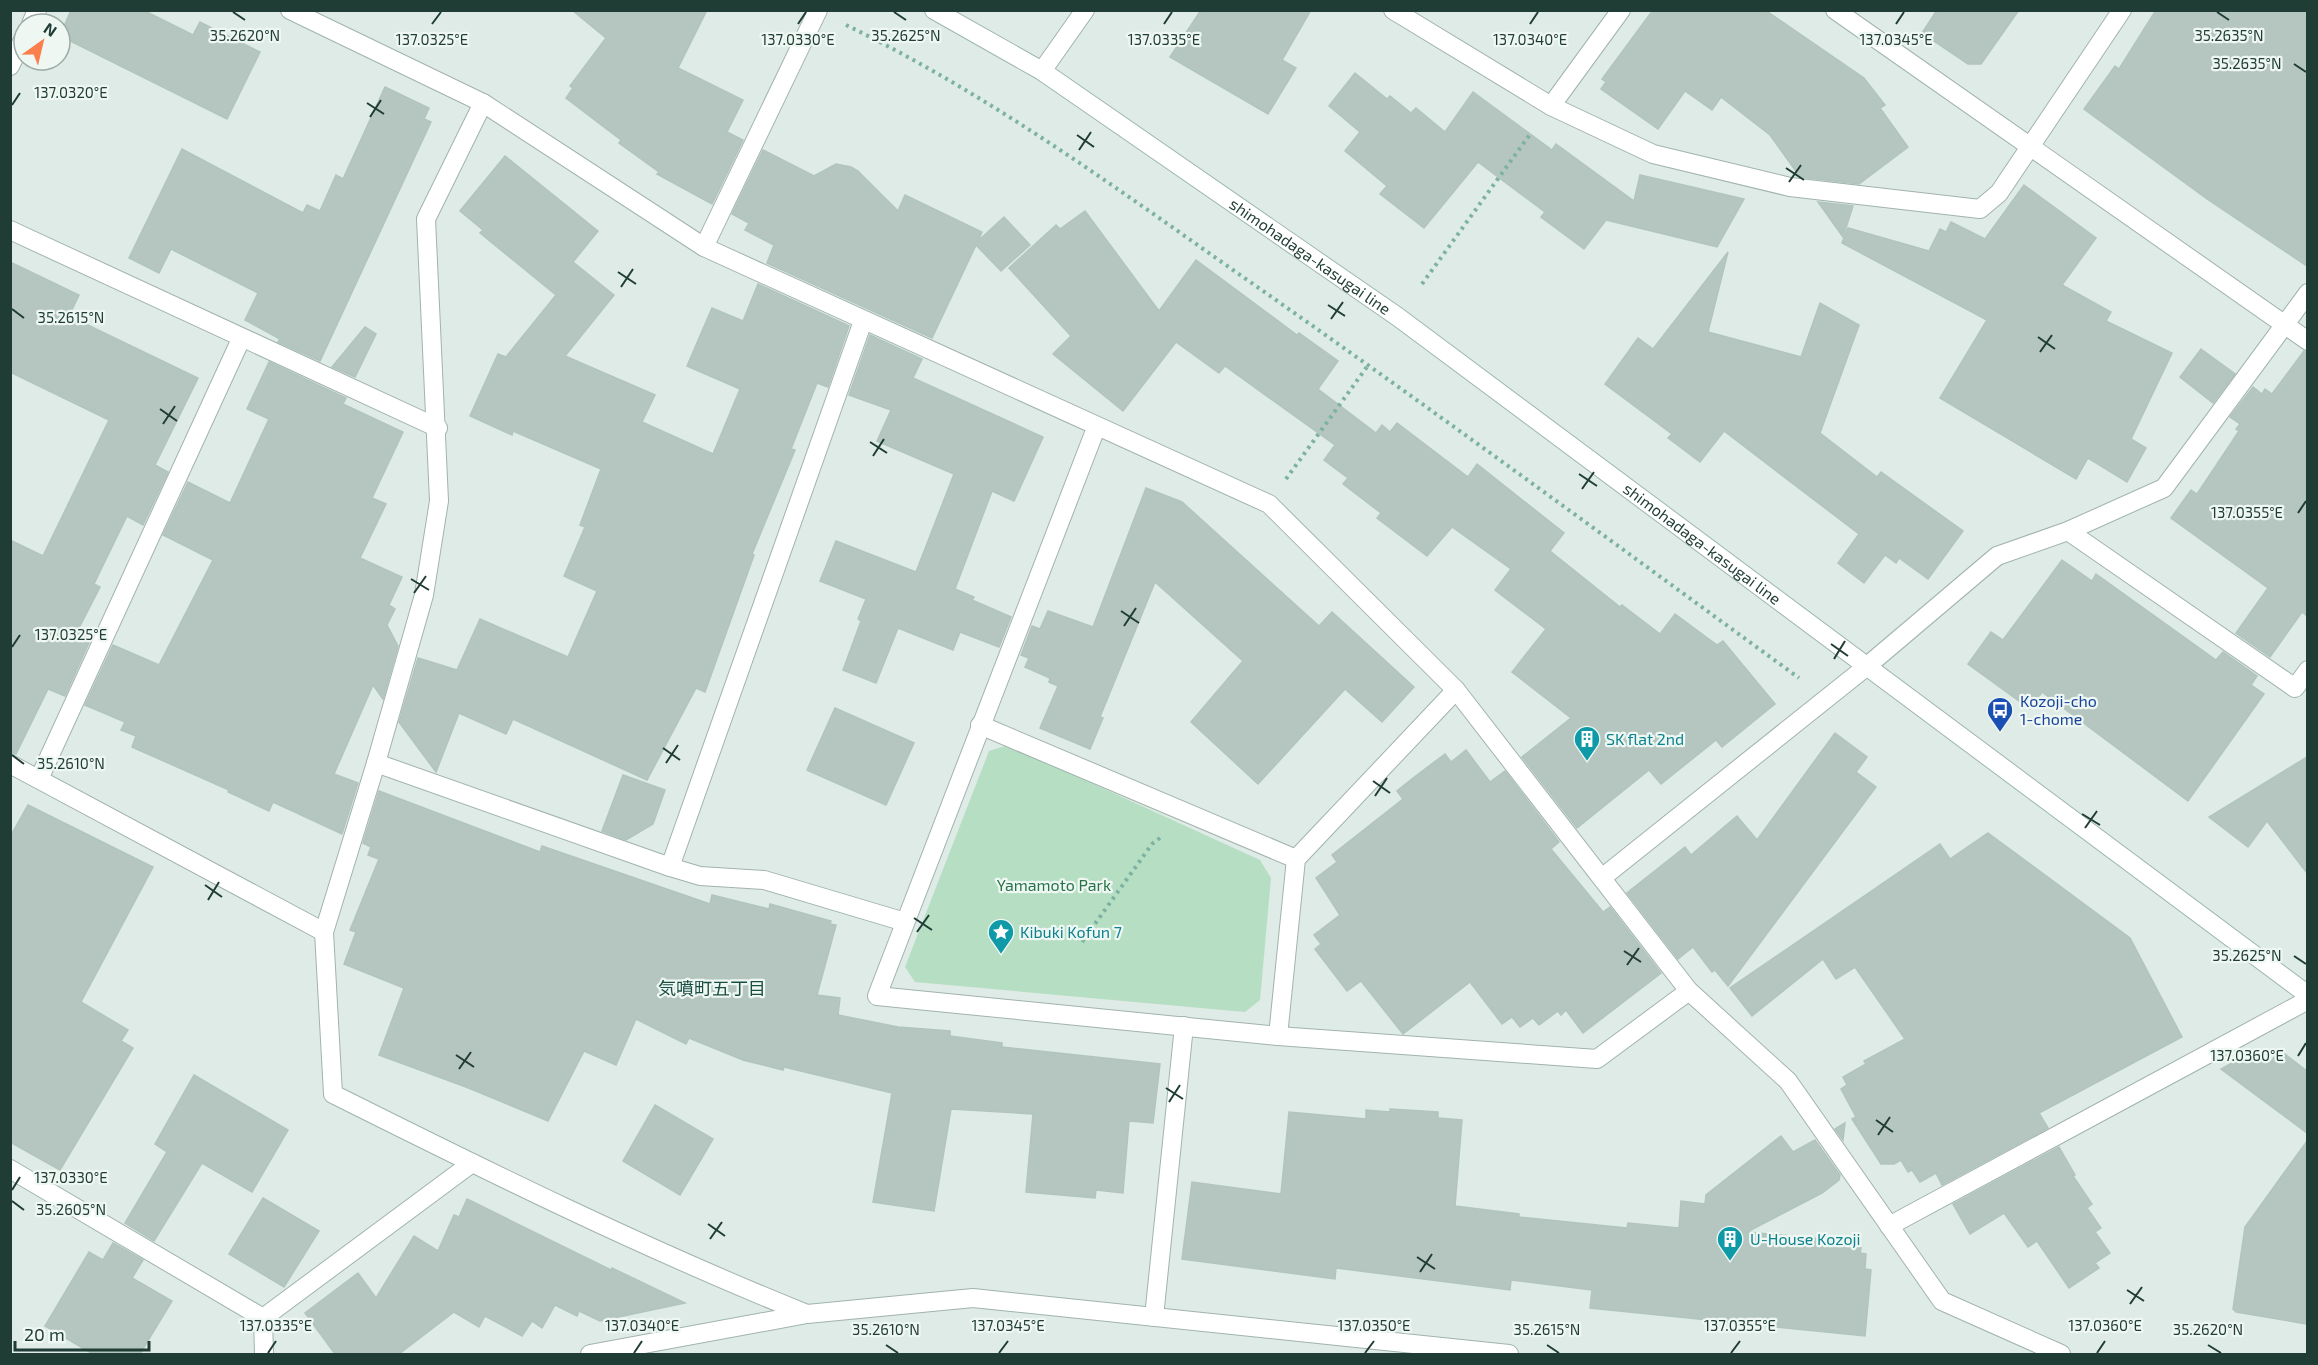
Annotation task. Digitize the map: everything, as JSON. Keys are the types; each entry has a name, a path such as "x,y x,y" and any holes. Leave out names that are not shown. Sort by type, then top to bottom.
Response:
{"street":[{"path":"290,10 483,103 704,247 1096,428 1269,504 1456,690 1689,991 1788,1082 1942,1301 2061,1354"},
{"path":"704,247 818,10"},
{"name":"shimohadaga-kasugai line","path":"934,10 1042,71 1398,317 2307,995"},
{"path":"1042,71 1085,10"},
{"path":"1394,10 1551,106 1653,154 1791,187 1980,209 1999,194 2122,10"},
{"path":"1551,106 1621,10"},
{"path":"1835,10 2307,341"},
{"path":"483,103 426,219 438,428 439,501 423,595 376,763 324,932 333,1094 700,1271 807,1314"},
{"path":"10,230 241,339 438,428"},
{"path":"1603,877 1866,666 1998,556 2068,531 2164,488 2307,293"},
{"path":"670,867 863,321"},
{"path":"39,779 241,339"},
{"path":"1096,428 877,996 1278,1036 1597,1059 1689,991"},
{"path":"2068,531 2295,688 2307,670"},
{"path":"1278,1036 1296,859 1456,690"},
{"path":"980,725 1296,859"},
{"path":"376,763 699,876 764,880 905,922"},
{"path":"10,764 324,932"},
{"path":"1889,1226 2307,1000"},
{"path":"1154,1317 1184,1026"},
{"path":"263,1318 472,1163"},
{"path":"10,1169 263,1318"},
{"path":"590,1354 807,1314 973,1298 1509,1354"},
{"path":"263,1318 264,1354"}],"path":[{"path":"818,10 906,54 1064,152 1369,364 1826,698"},
{"path":"1422,284 1551,106"},
{"path":"1269,504 1369,364"},
{"path":"1082,942 1152,844 1167,833"}],"green space":[{"name":"Yamamoto Park","path":"1008,745 1260,860 1271,878 1260,1000 1245,1012 915,982 905,967 989,751"}],"building":[{"path":"71,10 143,10 193,35 200,22 260,52 227,119 72,42 72,12"},
{"path":"572,10 707,10 678,68 743,100 727,132 743,140 712,204 657,174 659,172 619,143 621,140 566,98 573,88 570,86 606,38"},
{"path":"1201,10 1311,10 1282,60 1296,68 1268,114 1170,57"},
{"path":"1653,10 1765,10 1864,78 1885,105 1880,108 1908,147 1859,184 1800,177 1770,135 1721,97 1712,110 1685,91 1658,129 1601,89 1606,82 1602,79"},
{"path":"1937,10 2019,10 1981,64 1968,64 1922,33"},
{"path":"2156,10 2307,10 2307,266 2207,199 2084,109 2115,66 2119,69"},
{"path":"1355,73 1387,99 1390,96 1411,113 1416,108 1445,132 1473,92 1552,150 1556,144 1634,201 1640,175 1744,199 1717,247 1606,220 1584,249 1541,217 1545,212 1478,162 1424,228 1380,194 1387,186 1345,151 1360,132 1329,106"},
{"path":"385,87 429,108 424,119 431,122 320,361 278,342 280,339 245,320 258,293 171,249 159,273 129,258 182,149 303,213 307,205 320,211 336,175 343,179"},
{"path":"763,150 814,176 836,164 851,167 858,171 898,211 905,195 982,232 978,241 1004,217 1030,245 1001,271 976,245 932,338 767,263 774,245 745,230 749,223 732,214"},
{"path":"505,156 598,231 573,262 614,295 565,356 655,395 642,422 713,454 740,389 687,366 712,308 743,321 758,284 849,326 828,387 817,383 791,449 795,450 752,554 754,555 705,692 696,688 647,780 513,719 506,734 459,713 436,772 399,722 418,658 457,670 480,619 568,657 597,591 564,576 585,527 580,525 601,469 513,431 512,435 470,416 498,354 506,357 556,295 480,233 483,230 460,211"},
{"path":"2024,185 2096,238 2062,285 2111,312 2106,321 2172,353 2131,439 2146,448 2127,482 2088,458 2076,479 1940,398 1987,320 1842,243 1848,228 1929,251 1940,229 1946,232 1951,222 1985,239"},
{"path":"1818,202 1853,206 1843,237"},
{"path":"1085,211 1159,311 1196,260 1297,335 1299,333 1338,361 1318,389 1376,433 1382,425 1390,432 1397,423 1468,477 1477,464 1564,533 1550,551 1620,607 1622,605 1660,634 1675,614 1717,645 1723,641 1775,704 1722,747 1716,740 1661,784 1649,770 1577,828 1522,757 1571,718 1512,672 1546,629 1495,590 1511,569 1452,527 1427,556 1377,518 1381,513 1343,484 1348,478 1324,460 1335,445 1225,366 1219,373 1176,342 1123,411 1053,354 1071,336 1009,268 1056,225 1060,229"},
{"path":"1728,252 1708,332 1801,357 1820,303 1859,325 1820,433 1877,477 1881,472 1963,531 1928,579 1899,558 1896,563 1885,555 1864,583 1838,563 1859,534 1724,431 1700,462 1668,438 1672,434 1605,384 1638,338 1653,349"},
{"path":"10,262 79,295 69,316 198,378 155,465 168,472 143,525 127,516 94,584 100,587 78,630 92,636 65,696 48,689 16,754 10,753 10,540 43,556 109,420 10,372"},
{"path":"365,327 376,334 355,377 332,367"},
{"path":"870,335 922,359 913,378 1043,437 1014,501 992,491 955,589 974,597 972,600 1011,617 999,647 960,632 953,650 898,628 876,683 843,670 861,621 858,619 866,599 820,581 836,541 916,572 954,474 877,441 891,410 849,395"},
{"path":"2201,349 2235,374 2213,403 2180,377"},
{"path":"2304,351 2307,352 2307,616 2302,612 2270,657 2236,633 2268,588 2171,518 2191,490 2197,494 2239,431 2236,429 2240,424 2230,417 2253,387 2262,394 2265,389 2272,394"},
{"path":"269,362 346,398 343,404 403,432 372,498 386,504 360,558 402,577 389,605 395,609 387,625 398,646 383,699 373,685 334,774 358,783 342,834 273,802 269,811 228,792 229,790 132,747 136,736 121,730 125,722 85,705 113,645 159,665 213,560 163,535 188,482 230,503 269,419 247,409"},
{"path":"1146,488 1182,502 1319,626 1332,612 1414,687 1382,722 1345,689 1258,784 1191,722 1243,661 1155,582 1100,717 1103,718 1090,749 1040,728 1058,686 1049,682 1050,678 1025,667 1029,658 1021,655 1032,626 1040,629 1048,611 1093,627"},
{"path":"2062,560 2092,581 2096,574 2216,660 2223,652 2257,676 2251,685 2264,694 2188,801 2042,692 2030,709 1968,664 1991,632 2003,640"},
{"path":"835,708 914,743 886,805 807,770"},
{"path":"1835,733 1867,757 1856,772 1876,787 1728,986 1715,970 1712,972 1693,947 1678,959 1627,893 1685,847 1691,855 1737,816 1757,840"},
{"path":"1466,750 1490,782 1505,771 1559,842 1551,849 1603,912 1610,907 1661,973 1583,1033 1566,1010 1561,1015 1558,1011 1539,1025 1533,1018 1520,1027 1512,1017 1502,1024 1470,982 1403,1034 1361,981 1347,991 1315,949 1321,944 1314,935 1340,915 1316,878 1337,862 1332,855 1403,799 1397,791 1413,778 1445,754 1451,762"},
{"path":"2307,757 2307,873 2267,821 2248,847 2209,817"},
{"path":"623,775 665,790 653,824 626,840 602,831"},
{"path":"379,791 540,852 542,846 710,904 712,895 769,909 770,904 831,921 830,924 836,925 817,995 840,998 838,1015 898,1027 950,1031 950,1036 1002,1043 1002,1047 1160,1064 1153,1123 1129,1121 1123,1193 1096,1190 1095,1198 1026,1192 1033,1114 951,1109 934,1211 873,1202 892,1093 784,1067 783,1070 743,1060 689,1038 686,1044 636,1019 616,1065 584,1051 548,1121 466,1087 379,1055 404,988 344,964 356,932 350,930 379,859 368,855 371,847 363,843"},
{"path":"28,805 153,867 81,1002 128,1030 121,1041 133,1048 60,1170 10,1142 10,837"},
{"path":"1988,833 2130,938 2182,1037 2039,1113 2048,1128 1942,1185 1936,1173 1920,1182 1912,1170 1908,1172 1901,1160 1894,1164 1881,1164 1852,1119 1856,1117 1841,1089 1847,1085 1843,1077 1866,1064 1864,1061 1905,1039 1855,967 1836,979 1823,959 1752,1016 1730,988 1940,844 1950,859"},
{"path":"2255,1050 2270,1063 2278,1052 2281,1054 2282,1052 2307,1071 2307,1133 2221,1069"},
{"path":"194,1075 288,1130 252,1192 202,1163 154,1241 125,1223 167,1152 155,1144"},
{"path":"655,1105 713,1139 680,1195 623,1161"},
{"path":"1390,1109 1438,1112 1438,1118 1462,1120 1455,1206 1519,1214 1519,1217 1627,1228 1628,1223 1679,1228 1681,1201 1705,1204 1706,1195 1781,1136 1793,1152 1815,1140 1840,1175 1839,1180 1822,1193 1747,1232 1834,1240 1833,1245 1861,1248 1860,1253 1866,1254 1865,1269 1871,1270 1865,1336 1590,1308 1592,1290 1511,1280 1510,1290 1336,1268 1335,1279 1182,1259 1192,1182 1281,1194 1289,1112 1366,1119 1366,1110 1390,1112"},
{"path":"1845,1123 1843,1140 1835,1129"},
{"path":"2307,1141 2307,1324 2236,1312 2233,1309 2245,1227"},
{"path":"2059,1147 2075,1175 2073,1176 2092,1204 2087,1208 2101,1228 2095,1232 2110,1253 2095,1263 2099,1268 2069,1288 2037,1241 2028,1247 2004,1213 1970,1234 1953,1204"},
{"path":"263,1198 319,1231 284,1287 229,1254"},
{"path":"467,1199 611,1270 612,1268 685,1303 600,1321 579,1311 577,1316 555,1305 542,1328 532,1321 522,1336 485,1316 479,1327 454,1312 399,1354 335,1354 305,1313 358,1273 376,1298 414,1236 438,1251 454,1215 459,1217"},
{"path":"113,1243 143,1260 132,1278 172,1301 140,1354 93,1354 45,1326 89,1252 103,1260"}],"place":[{"name":"Kozoji-cho 1-chome","path":"2000,733"},
{"name":"SK flat 2nd","path":"1587,762"},
{"name":"Kibuki Kofun 7","path":"1001,955"},
{"name":"U-House Kozoji","path":"1730,1262"}],"district":[{"name":"気噴町五丁目","path":"712,989"}]}
